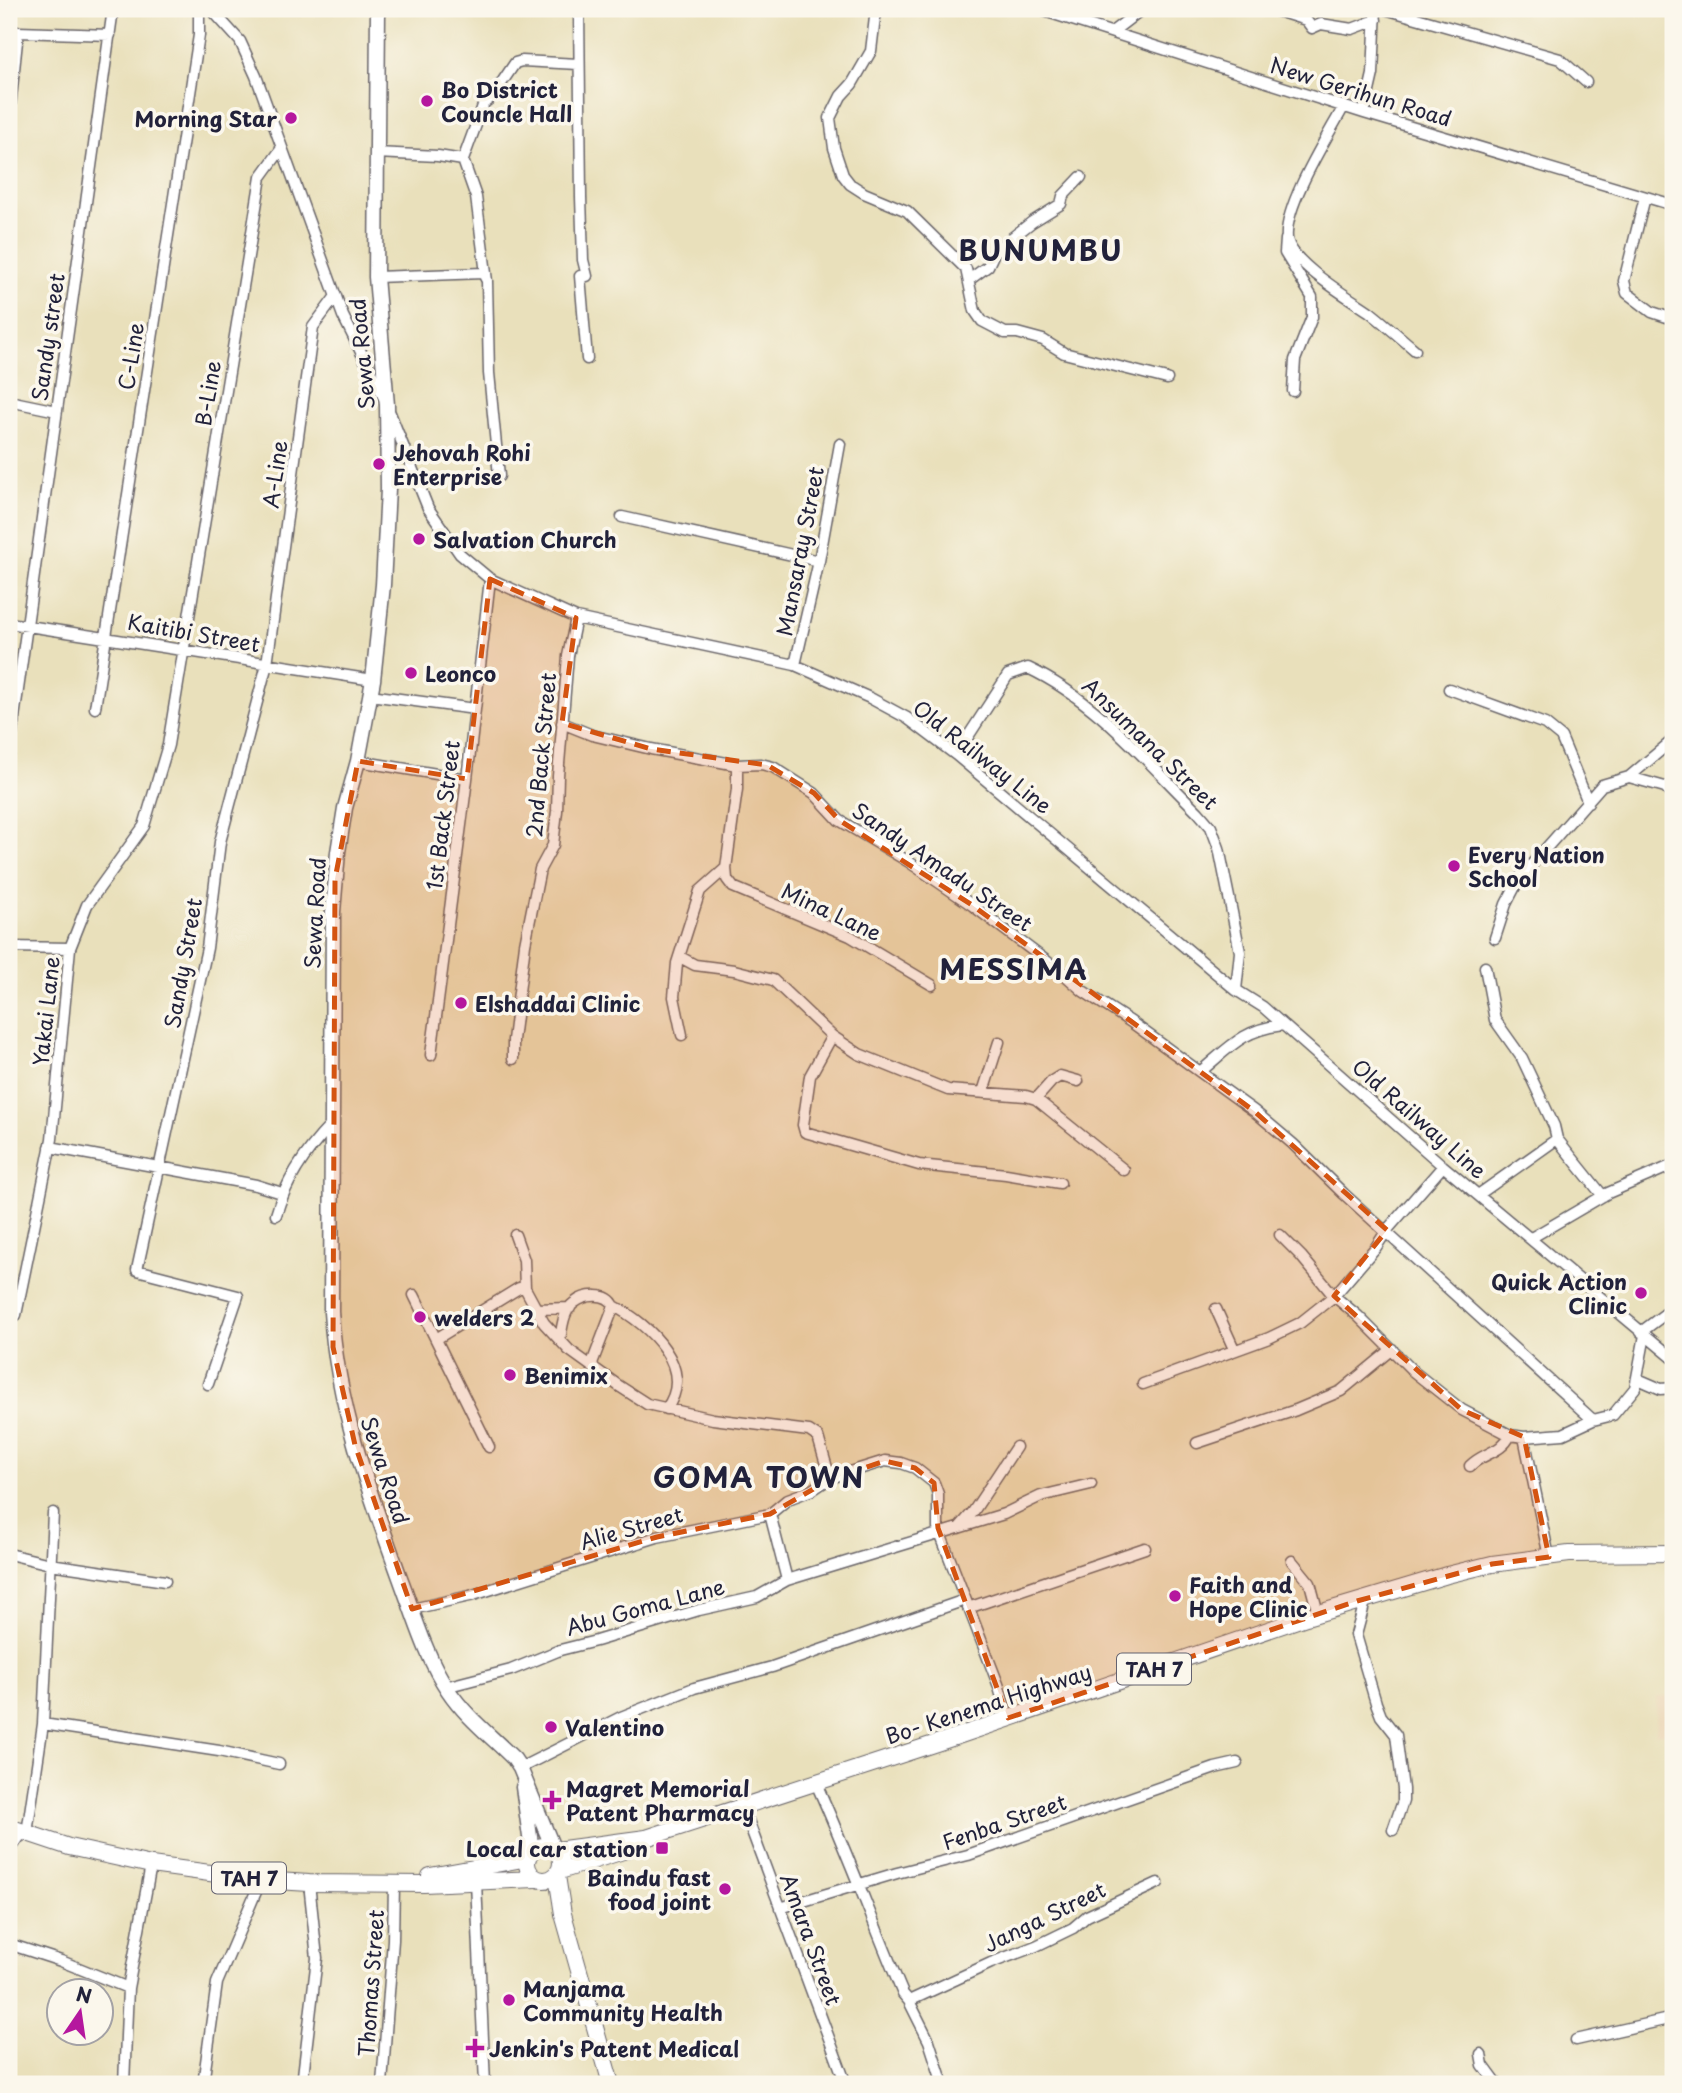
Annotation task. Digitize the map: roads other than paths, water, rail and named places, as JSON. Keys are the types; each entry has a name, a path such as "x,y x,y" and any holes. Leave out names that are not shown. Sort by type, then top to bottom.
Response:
{"highway":[{"name":"Bo- Kenema Highway","path":"646,1838 1366,1598 1492,1564 1582,1553 1673,1553"},
{"name":"TAH 7","path":"20,1831 69,1847 151,1865 309,1884 476,1882 549,1876 623,1851 646,1838"},
{"name":"TAH 7","path":"555,1849 646,1838"},
{"path":"549,1876 562,1859 555,1849 541,1846 530,1855 528,1868 549,1876 563,1914 611,2084"},
{"name":"TAH 7","path":"400,1883 530,1855"}],"main road":[{"name":"Sewa Road","path":"378,9 376,277 387,405 388,489 383,585 373,680 358,761 345,808 334,890 331,1312 338,1377 355,1445 412,1609 445,1687 465,1712 509,1754 521,1772 555,1849"},
{"path":"521,1772 530,1855"}],"street":[{"name":"Sandy street","path":"9,754 113,9"},
{"name":"C-Line","path":"95,708 199,35 200,9"},
{"name":"Old Railway Line","path":"211,9 240,41 256,76 336,296 387,405 428,508 460,554 490,579 576,618 795,665 870,698 907,719 956,755 1236,990 1263,1007 1443,1166 1673,1357"},
{"path":"579,9 582,235 587,276 580,276 587,359"},
{"path":"876,9 871,51 852,84 841,96 830,118 834,148 843,175 850,184 864,193 907,211 966,269 975,311 982,321 1004,333 1017,333 1043,340 1064,354 1167,379"},
{"name":"New Gerihun Road","path":"1038,9 1364,113 1673,205"},
{"path":"1112,32 1142,9"},
{"path":"1271,9 1306,20 1312,28 1321,24 1352,29 1376,14"},
{"path":"1385,9 1560,59 1586,82"},
{"path":"1364,113 1373,74 1376,14"},
{"path":"9,117 18,32 110,34"},
{"path":"499,476 489,373 487,281 476,197 463,160 484,103 492,97 514,63 522,61 578,64"},
{"path":"1293,391 1295,360 1312,317 1312,297 1285,253 1287,229 1314,161 1344,106"},
{"name":"B-Line","path":"185,650 261,177 282,148"},
{"path":"376,153 463,160"},
{"path":"969,280 988,265 995,251 1032,222 1061,204 1063,196 1081,177"},
{"path":"1645,197 1624,281 1627,293 1652,312 1673,319"},
{"path":"1287,229 1287,242 1293,252 1322,279 1369,312 1415,350"},
{"path":"376,277 483,273 487,281"},
{"name":"A-Line","path":"267,664 313,327 336,296"},
{"path":"9,401 57,411"},
{"name":"Mansaray Street","path":"795,665 819,561 840,444"},
{"path":"621,517 819,561"},
{"name":"1st Back Street","path":"431,1055 490,579"},
{"name":"2nd Back Street","path":"513,1059 525,944 540,869 553,845 568,656 576,618"},
{"name":"Kaitibi Street","path":"9,623 373,680"},
{"name":"Yakai Lane","path":"16,1315 50,1147 70,948 87,905 144,826 168,745 185,650"},
{"name":"Sandy Street","path":"208,1384 237,1296 137,1269 207,948 220,842 267,664"},
{"name":"Ansumana Street","path":"956,755 1009,675 1028,668 1055,681 1084,701 1198,812 1211,828 1219,848 1240,951 1236,990"},
{"path":"1449,689 1545,724 1561,737 1588,802"},
{"path":"370,695 475,709"},
{"name":"Sandy Amadu Street","path":"562,723 603,738 737,765 767,765 814,793 839,820 909,862 972,905 1083,991 1131,1022 1254,1111 1593,1420"},
{"path":"1495,938 1506,904 1519,879 1602,785 1629,776 1673,740"},
{"path":"358,761 467,779"},
{"path":"682,1035 674,997 677,963 700,891 726,867 737,789 737,765"},
{"path":"1629,776 1665,787 1673,795"},
{"name":"Mina Lane","path":"726,867 727,879 733,887 850,936 932,985"},
{"path":"9,947 70,948"},
{"path":"680,957 695,964 773,980 832,1036 859,1054 948,1090 1036,1100 1125,1170"},
{"path":"1485,967 1495,1020 1522,1058 1554,1126 1557,1139 1603,1196"},
{"path":"1200,1073 1236,1040 1259,1028 1283,1025"},
{"path":"832,1036 810,1076 803,1125 805,1132 919,1165 1006,1174 1060,1184"},
{"path":"983,1092 999,1042"},
{"path":"1036,1100 1052,1081 1060,1076 1078,1081"},
{"path":"276,1215 282,1193 308,1149 331,1125"},
{"path":"1478,1195 1557,1139"},
{"path":"50,1147 256,1185 282,1193"},
{"path":"1143,1384 1269,1338 1300,1323 1334,1296 1443,1166"},
{"path":"1531,1238 1628,1183 1673,1166"},
{"path":"516,1235 524,1259 525,1288 535,1309 560,1340 591,1366 648,1404 713,1419 809,1431 818,1437 830,1478"},
{"path":"1280,1235 1334,1296 1414,1372 1462,1410 1510,1434 1524,1437 1563,1434 1593,1420 1613,1415 1635,1388 1643,1333 1673,1308"},
{"path":"436,1339 519,1288 525,1288"},
{"path":"414,1295 489,1447"},
{"path":"560,1340 563,1319 574,1303 595,1296 611,1300 614,1306 637,1320 665,1349 675,1373 677,1386 673,1401 666,1409"},
{"path":"591,1366 614,1306"},
{"path":"535,1309 570,1308"},
{"path":"1216,1309 1234,1349"},
{"path":"1197,1443 1296,1410 1342,1391 1392,1349"},
{"path":"1638,1379 1661,1389 1673,1388"},
{"path":"1470,1466 1476,1460 1493,1453 1508,1440 1510,1434"},
{"path":"1524,1437 1549,1557"},
{"path":"957,1530 973,1512 1016,1447"},
{"name":"Alie Street","path":"412,1609 470,1596 657,1537 770,1514 788,1499 812,1490 830,1478 885,1461 915,1468 934,1483 938,1494 940,1535 998,1684 1008,1718"},
{"name":"Abu Goma Lane","path":"445,1687 511,1670 560,1650 699,1610 757,1597 787,1580 957,1530 1004,1514 1041,1496 1091,1484"},
{"path":"9,1851 20,1831 43,1724 52,1513"},
{"path":"770,1514 787,1580"},
{"path":"521,1772 621,1717 694,1688 772,1667 1145,1548"},
{"path":"9,1554 50,1564 165,1581"},
{"path":"1292,1561 1310,1583 1318,1613"},
{"path":"1366,1598 1356,1635 1381,1716 1396,1735 1403,1801 1394,1830"},
{"path":"43,1724 219,1751 279,1764"},
{"name":"Fenba Street","path":"780,1909 968,1855 1215,1768 1237,1763"},
{"path":"815,1781 843,1841 903,1994 929,2041 943,2084"},
{"name":"Amara Street","path":"743,1807 846,2084"},
{"path":"124,2084 128,1988 151,1865"},
{"path":"203,2084 217,1983 261,1880"},
{"path":"476,1882 485,2084"},
{"name":"Thomas Street","path":"382,2084 400,1883"},
{"name":"Janga Street","path":"909,2001 990,1963 1036,1946 1073,1928 1087,1916 1158,1883"},
{"path":"302,2084 317,1958 309,1884"},
{"path":"9,1944 128,1988"},
{"path":"1576,2040 1673,2018"},
{"path":"1480,2054 1483,2065 1497,2084"}],"place":[{"name":"Bo District Councle Hall","path":"427,101"},
{"name":"Morning Star","path":"291,118"},
{"name":"Jehovah Rohi Enterprise","path":"379,464"},
{"name":"Salvation Church","path":"419,539"},
{"name":"Leonco","path":"411,673"},
{"name":"Every Nation School","path":"1454,866"},
{"name":"Elshaddai Clinic","path":"461,1003"},
{"name":"Quick Action Clinic","path":"1641,1293"},
{"name":"welders 2","path":"420,1317"},
{"name":"Benimix","path":"510,1375"},
{"name":"Faith and Hope Clinic","path":"1175,1596"},
{"name":"Valentino","path":"551,1727"},
{"name":"Magret Memorial Patent Pharmacy","path":"552,1800"},
{"name":"Local car station","path":"662,1848"},
{"name":"Baindu fast food joint","path":"725,1889"},
{"name":"Manjama Community Health","path":"509,2000"},
{"name":"Jenkin's Patent Medical","path":"475,2048"}],"district":[{"name":"BUNUMBU","path":"1041,249"},
{"name":"MESSIMA","path":"1014,968"},
{"name":"GOMA TOWN","path":"759,1476"}]}
